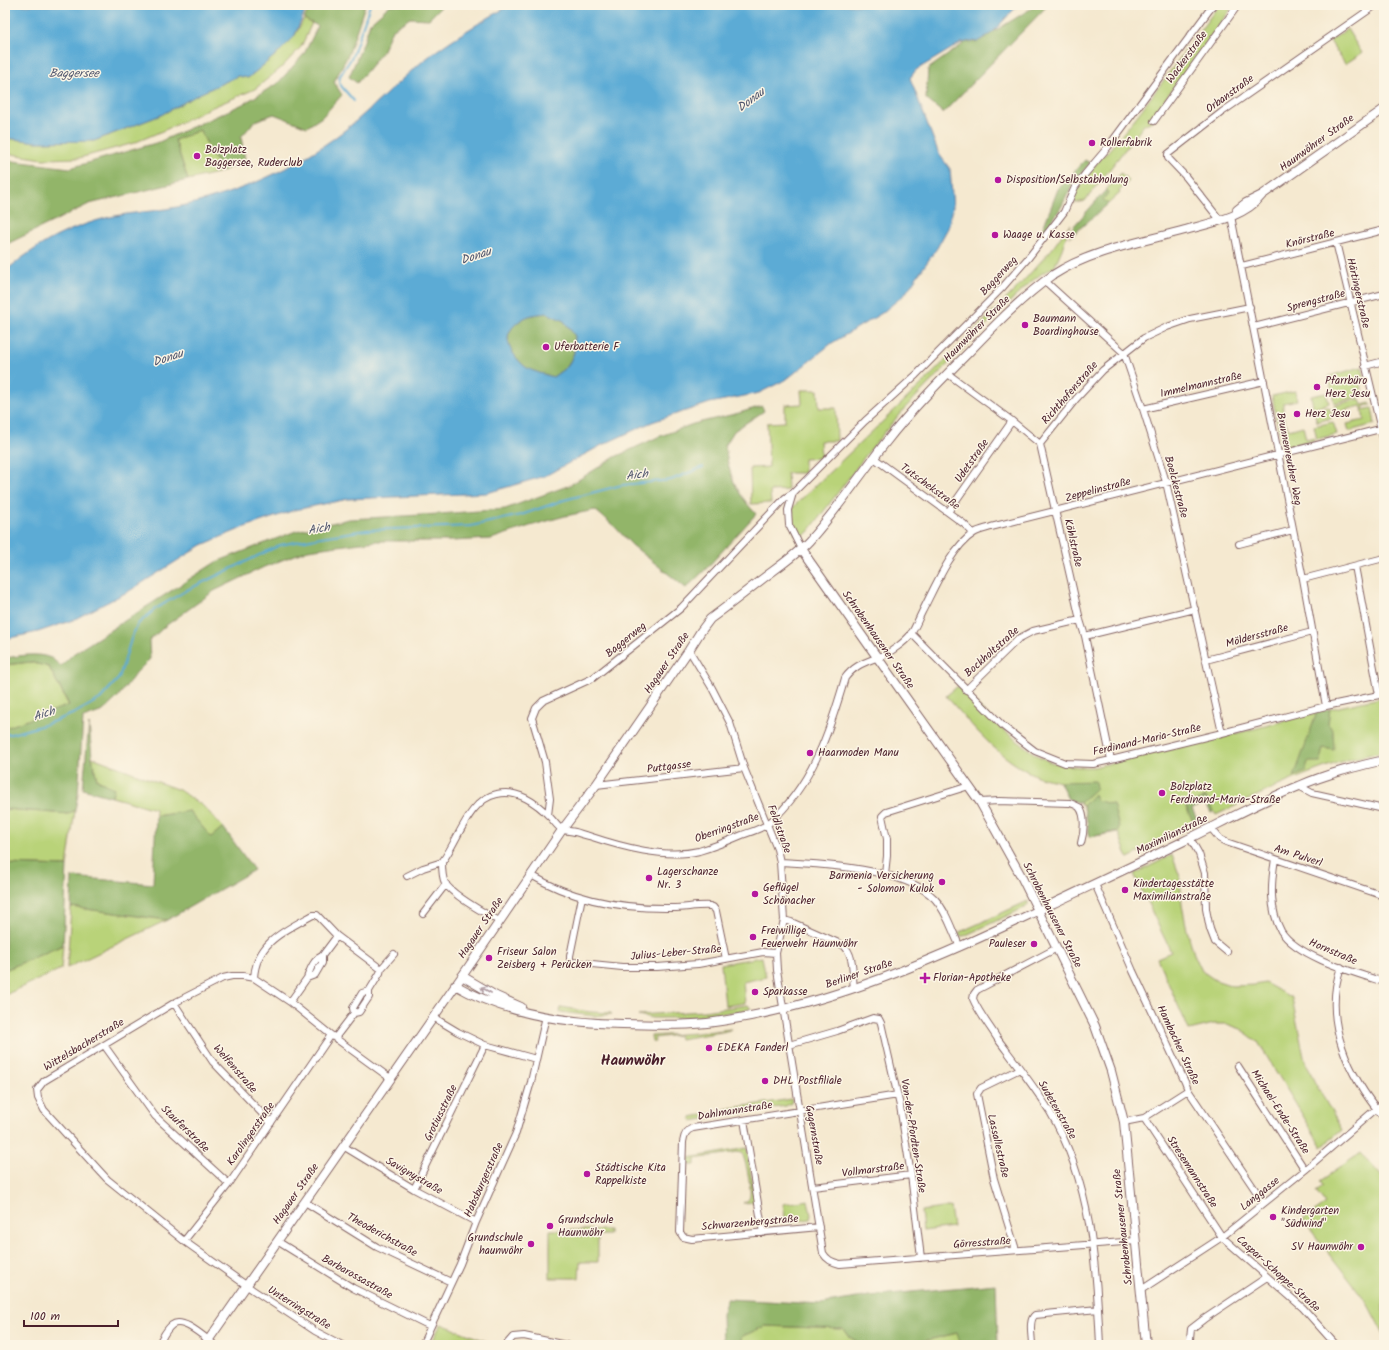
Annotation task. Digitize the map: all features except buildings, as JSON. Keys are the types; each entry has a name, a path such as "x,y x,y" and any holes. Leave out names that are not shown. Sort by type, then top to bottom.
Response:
{"street":[{"name":"Baggerweg","path":"548,815 550,799 545,762 532,718 536,708 543,701 593,678 681,608 785,498 793,493 866,421 916,375 1002,288 1030,257 1064,212 1076,187 1085,174 1108,147 1213,5"},
{"name":"Wackerstraße","path":"1154,121 1238,5"},
{"name":"Orbanstraße","path":"1220,220 1186,177 1168,158 1168,154 1222,112 1376,5"},
{"name":"Haunwöhrer Straße","path":"801,549 830,516 909,414 1020,302 1045,281 1068,266 1095,256 1220,220 1249,208 1262,195 1384,109"},
{"name":"Brunnenreuther Weg","path":"1231,216 1303,579 1326,706"},
{"name":"Knörstraße","path":"1242,266 1384,230"},
{"name":"Härtingerstraße","path":"1336,242 1365,366 1382,428 1384,442"},
{"name":"Boelckestraße","path":"1045,281 1124,353 1166,482 1222,733"},
{"name":"Sprengstraße","path":"1254,327 1384,294"},
{"name":"Richthofenstraße","path":"1040,444 1076,399 1103,370 1144,338 1167,327 1190,320 1250,307"},
{"path":"1365,366 1384,361"},
{"path":"948,374 1012,421 1040,444"},
{"name":"Immelmannstraße","path":"1143,408 1264,381"},
{"name":"Udetstraße","path":"948,512 1012,421"},
{"name":"Zeppelinstraße","path":"877,657 904,642 911,633 954,554 966,539 973,534 991,527 1382,428"},
{"name":"Köhlstraße","path":"1040,444 1080,620 1085,636 1111,760"},
{"name":"Tutschekstraße","path":"874,458 964,524 973,534"},
{"path":"793,493 788,510 789,525 801,549"},
{"path":"1239,544 1293,530"},
{"name":"Hagauer Straße","path":"210,1343 246,1286 277,1241 462,976 498,921 562,830 596,785 690,650 701,631 710,619 801,549"},
{"name":"Schrobenhausener Straße","path":"801,549 980,802 1039,911 1095,1026 1111,1070 1124,1122 1146,1345"},
{"path":"1303,579 1384,558"},
{"path":"1354,566 1382,694"},
{"path":"1085,636 1195,609"},
{"name":"Bockholtstraße","path":"966,690 1018,640 1033,631 1080,620"},
{"name":"Möldersstraße","path":"1206,660 1312,632"},
{"name":"Ferdinand-Maria-Straße","path":"911,633 1004,728 1035,751 1065,762 1094,764 1326,706 1382,694"},
{"name":"Feldlstraße","path":"690,650 730,723 744,768 767,824 780,862 846,867 885,874 914,884 934,897 940,905 960,947"},
{"name":"Oberringstraße","path":"562,830 576,832 629,848 672,854 698,851 724,843 767,824 780,812 809,776 825,739 845,678 856,666 877,657"},
{"name":"Maximilianstraße","path":"1039,911 1212,828 1270,798 1298,786 1356,766 1384,760"},
{"name":"Puttgasse","path":"596,785 744,768"},
{"path":"885,874 888,856 888,839 882,816 886,812 969,786"},
{"path":"1298,786 1312,793 1384,809"},
{"path":"498,921 459,897 446,884 442,876 442,862 469,816 480,801 488,796 497,793 509,793 521,796 539,807 562,830"},
{"path":"980,802 999,801 1062,803 1076,805 1081,810 1084,827 1082,843"},
{"name":"Am Pulverl","path":"1212,828 1220,839 1226,842 1384,896"},
{"path":"1190,838 1199,854 1205,873 1206,909 1210,928 1215,942 1227,952"},
{"name":"Hornstraße","path":"1275,859 1272,878 1272,895 1276,920 1282,932 1306,953 1384,982"},
{"path":"406,876 423,868 442,862"},
{"name":"Gagernstraße","path":"780,862 784,920 776,953 777,970 824,1252 830,1261"},
{"path":"531,875 544,882 582,897 603,902 638,908 710,906 716,911 726,959"},
{"path":"423,914 446,884"},
{"name":"Hambacher Straße","path":"1095,884 1188,1090 1264,1203"},
{"name":"Julius-Leber-Straße","path":"582,897 570,956 570,960 572,962 622,968 656,967 692,964 763,952 776,953"},
{"name":"Berliner Straße","path":"455,985 488,1001 522,1012 594,1024 676,1025 706,1023 784,1010 854,989 898,973 960,947 1039,911"},
{"path":"254,978 255,966 260,955 274,939 281,933 313,915 317,915 337,936 379,966 381,969 394,954"},
{"path":"784,920 836,942 849,950 851,956 854,989"},
{"path":"290,1002 307,978 315,975 322,963 322,956 337,936"},
{"name":"Sudetenstraße","path":"1057,948 977,990 973,999 1050,1113 1074,1162 1086,1209 1092,1244 1100,1345"},
{"path":"1341,967 1337,978 1335,1005 1338,1034 1349,1067 1362,1089 1384,1118"},
{"name":"Karolingerstraße","path":"184,1241 229,1184 333,1037 354,1013 359,1012 369,997 369,991 381,969"},
{"name":"Wittelsbacherstraße","path":"246,1286 184,1241 107,1179 44,1110 38,1098 37,1090 44,1081 174,1003 223,978 232,976 254,978 290,1002 333,1037 390,1078"},
{"name":"Berliner Straße","path":"462,976 496,996 533,1013"},
{"name":"Welfenstraße","path":"174,1003 213,1062 271,1124"},
{"name":"Habsburgerstraße","path":"422,1345 460,1264 476,1222 516,1133 531,1082 546,1016"},
{"path":"433,1017 485,1046 536,1059"},
{"name":"Von-der-Pfordten-Straße","path":"789,1045 837,1031 873,1018 879,1019 898,1094 911,1175 921,1258"},
{"name":"Stauferstraße","path":"104,1045 155,1116 229,1184"},
{"name":"Grotiusstraße","path":"414,1189 485,1046"},
{"name":"Michael-Ende-Straße","path":"1238,1066 1305,1170"},
{"name":"Lassallestraße","path":"1016,1250 994,1179 977,1094 981,1088 1020,1069"},
{"path":"1124,1122 1144,1118 1188,1090"},
{"name":"Dahlmannstraße","path":"683,1237 680,1232 683,1142 685,1134 689,1129 898,1094"},
{"name":"Langgasse","path":"1141,1290 1222,1237 1305,1170 1384,1102"},
{"name":"Stresemannstraße","path":"1144,1118 1222,1237"},
{"path":"744,1120 763,1233"},
{"name":"Savignystraße","path":"344,1146 414,1189 476,1222"},
{"name":"Vollmarstraße","path":"813,1187 911,1175"},
{"name":"Theoderichstraße","path":"305,1202 377,1247 451,1282"},
{"name":"Schwarzenbergstraße","path":"683,1237 692,1239 820,1227"},
{"name":"Caspar-Schoppe-Straße","path":"1222,1237 1303,1308 1336,1345"},
{"name":"Barbarossastraße","path":"277,1241 353,1288 430,1326"},
{"name":"Görresstraße","path":"830,1261 840,1264 1136,1241"},
{"path":"1191,1345 1191,1329 1268,1278"},
{"name":"Unterringstraße","path":"246,1286 315,1330 342,1345"},
{"path":"1032,1345 1032,1318 1035,1315 1098,1309"},
{"path":"158,1345 170,1327 179,1322 186,1324 210,1343"},
{"path":"506,1345 513,1337 524,1336 566,1345"}],"green space":[{"path":"310,5 365,5 349,53 334,82 342,95 322,117 307,127 274,114 255,121 241,137 245,160 221,172 200,130 175,140 188,180 89,204 5,245 5,160 70,168 159,142 243,104 278,83 304,54 318,26 304,19"},
{"path":"390,5 443,5 429,19 410,18 392,30 382,52 357,83 349,77 370,23"},
{"path":"1034,5 1048,5 943,113 926,99 928,69 966,42 977,42 1032,8"},
{"path":"1219,5 1234,5 1154,114 1152,121 1144,125 1085,201 1075,203 1074,198 1081,183 1166,78"},
{"path":"304,19 312,23 301,47 281,68 255,89 208,109 174,126 134,143 79,158 43,159 5,153 5,138 37,142 94,141 161,115 199,94 238,76 248,78 278,53 294,37"},
{"path":"1347,29 1362,53 1345,64 1330,41"},
{"name":"Bolzplatz Baggersee, Ruderclub","path":"200,130 221,172 188,180 175,140"},
{"path":"1085,160 1090,163 1074,182 1060,209 1038,241 1058,189"},
{"path":"1121,173 1129,181 1119,191 1120,193 1108,204 1103,199 1108,193 1106,190"},
{"path":"1106,190 1108,193 1103,199 1108,204 1070,237 1073,227"},
{"path":"1070,224 1062,249 1054,267 1032,281 1001,310 903,410 866,455 809,531 801,538 795,535 792,523 793,507 923,383 1018,287 1052,249"},
{"path":"547,313 564,321 575,336 574,353 568,366 553,377 527,368 514,354 508,341 510,330 519,322 531,315"},
{"path":"1362,367 1365,380 1360,381 1363,393 1359,394 1360,397 1334,403 1329,376"},
{"path":"801,390 818,390 819,408 836,408 837,441 820,441 821,458 804,459 804,473 787,473 788,490 770,491 771,503 751,504 750,468 769,467 767,423 785,422 785,405 802,404"},
{"path":"1295,391 1297,400 1283,403 1283,417 1289,430 1303,426 1306,439 1314,437 1314,440 1283,447 1272,396"},
{"path":"1326,393 1329,403 1316,408 1313,406 1311,396"},
{"path":"1360,399 1362,405 1370,403 1371,405 1364,406 1362,409 1361,406 1336,412 1334,405"},
{"path":"762,406 764,411 734,431 725,446 734,483 738,491 756,514 705,570 686,588 632,545 615,527 595,510 565,516 491,539 452,541 376,541 308,550 264,567 214,591 164,627 149,641 150,659 136,673 117,698 103,711 83,718 78,794 75,810 68,814 5,809 5,728 69,705 49,667 30,662 5,665 5,658 40,655 51,658 61,666 73,654 216,562 296,531 349,519 505,509 570,485 615,457 658,437 693,424"},
{"path":"1328,407 1330,408 1332,418 1317,422 1314,412 1316,410"},
{"path":"1372,408 1375,424 1349,431 1347,424 1364,420 1362,410"},
{"path":"1333,422 1337,434 1317,439 1314,426"},
{"path":"30,662 49,667 69,706 5,728 5,665"},
{"path":"958,686 1002,729 1036,755 1050,762 1079,767 1094,767 1384,697 1384,751 1340,762 1308,774 1216,815 1206,797 1186,807 1195,825 1128,858 1118,832 1090,837 1084,809 1079,802 1068,799 1060,782 1040,777 1010,761 976,730 946,696"},
{"path":"1330,709 1328,724 1333,730 1334,750 1323,748 1320,762 1308,762 1305,772 1294,777 1317,712"},
{"path":"89,724 92,757 97,780 114,788 112,797 83,789"},
{"path":"92,757 179,790 203,806 223,827 211,838 189,811 156,816 155,809 112,797 113,788 97,780"},
{"path":"1095,781 1096,788 1080,803 1068,799 1060,782"},
{"path":"1094,794 1096,800 1113,804 1119,827 1118,831 1090,837 1083,806"},
{"path":"1206,797 1214,811 1211,813 1206,803 1192,809 1197,820 1195,825 1186,807"},
{"path":"5,809 68,814 75,810 67,866 5,864"},
{"path":"189,811 211,837 223,827 254,870 167,920 71,907 72,877 153,884 156,816"},
{"path":"1172,855 1180,877 1182,905 1187,930 1194,954 1202,971 1215,980 1233,986 1265,983 1292,998 1304,1057 1314,1081 1342,1130 1322,1147 1258,1042 1241,1029 1227,1024 1214,1024 1189,1030 1157,958 1171,952 1134,874"},
{"path":"5,864 67,866 63,945 5,970"},
{"path":"1028,901 1028,905 1026,907 964,936 961,936 958,933"},
{"path":"71,907 167,920 67,968"},
{"path":"63,945 61,969 5,995 5,970"},
{"path":"762,957 766,977 743,982 745,1003 725,1006 721,964"},
{"path":"748,1005 751,1009 704,1016 652,1018 638,1015 704,1011"},
{"path":"561,1007 612,1014 594,1016 560,1012"},
{"path":"731,1029 680,1039 679,1035 654,1038 655,1042 652,1041 651,1036 698,1033"},
{"path":"792,1099 791,1103 786,1106 691,1121 691,1117 725,1111 725,1109"},
{"path":"747,1148 755,1202 743,1203 749,1199 750,1183 742,1153 737,1152 695,1159 695,1165 689,1165 689,1158"},
{"path":"1361,1153 1384,1179 1384,1335 1366,1301 1303,1220 1326,1204 1316,1191 1323,1186 1320,1181"},
{"path":"808,1200 811,1215 810,1219 786,1223 783,1204"},
{"path":"950,1207 953,1227 923,1231 921,1211"},
{"path":"550,1230 609,1230 609,1235 580,1235 598,1236 598,1262 580,1262 579,1278 550,1278"},
{"path":"996,1284 998,1345 961,1345 957,1333 907,1345 862,1345 848,1336 843,1329 765,1326 741,1337 742,1345 723,1345 722,1314 727,1299 821,1304 869,1296"},
{"path":"441,1324 496,1345 430,1345"},
{"path":"765,1326 843,1329 848,1336 862,1345 742,1345 740,1337"},
{"path":"957,1333 961,1345 907,1345"}],"water":[{"name":"Baggersee","path":"5,5 308,5 294,37 278,53 248,78 238,76 199,94 161,115 94,141 37,142 5,138"},
{"name":"Donau","path":"510,5 1018,5 992,33 977,42 972,41 961,43 916,70 910,78 939,154 950,169 953,207 948,228 937,248 905,294 882,313 832,343 787,379 759,393 710,403 652,422 602,445 545,476 487,493 348,499 295,510 245,527 202,545 131,590 73,620 38,632 5,639 5,271 38,247 66,232 86,224 114,216 166,209 206,200 246,186 284,169 309,155 344,131 433,53 454,38","holes":["547,313 564,321 575,336 574,353 568,366 553,377 527,368 520,362 514,354 508,341 510,330 516,324 522,319 531,315"]}],"waterway":[{"path":"354,101 339,82 340,76 352,57 370,5"},
{"name":"Aich","path":"5,734 11,734 44,725 75,713 100,699 119,678 132,636 138,624 155,609 187,590 280,545 366,530 471,526 521,515 564,500 622,485 671,480 703,467"}],"place":[{"name":"Rollerfabrik","path":"1092,143"},
{"name":"Bolzplatz Baggersee, Ruderclub","path":"197,156"},
{"name":"Disposition/Selbstabholung","path":"998,180"},
{"name":"Waage u. Kasse","path":"995,235"},
{"name":"Baumann Boardinghouse","path":"1025,325"},
{"name":"Uferbatterie F","path":"546,347"},
{"name":"Pfarrbüro Herz Jesu","path":"1317,387"},
{"name":"Herz Jesu","path":"1297,414"},
{"name":"Haarmoden Manu","path":"810,753"},
{"name":"Bolzplatz Ferdinand-Maria-Straße","path":"1162,793"},
{"name":"Lagerschanze Nr. 3","path":"649,878"},
{"name":"Barmenia Versicherung - Solomon Kulok","path":"942,882"},
{"name":"Kindertagesstätte Maximilianstraße","path":"1125,890"},
{"name":"Geflügel Schönacher","path":"755,894"},
{"name":"Freiwillige Feuerwehr Haunwöhr","path":"753,937"},
{"name":"Pauleser","path":"1034,944"},
{"name":"Friseur Salon Zeisberg + Perücken","path":"489,958"},
{"name":"Florian-Apotheke","path":"925,978"},
{"name":"Sparkasse","path":"755,992"},
{"name":"EDEKA Fanderl","path":"709,1048"},
{"name":"DHL Postfiliale","path":"765,1081"},
{"name":"Städtische Kita Rappelkiste","path":"587,1174"},
{"name":"Kindergarten \"Südwind\"","path":"1273,1217"},
{"name":"Grundschule Haunwöhr","path":"550,1226"},
{"name":"Grundschule haunwöhr","path":"531,1244"},
{"name":"SV Haunwöhr","path":"1361,1247"}],"district":[{"name":"Haunwöhr","path":"633,1061"}]}
